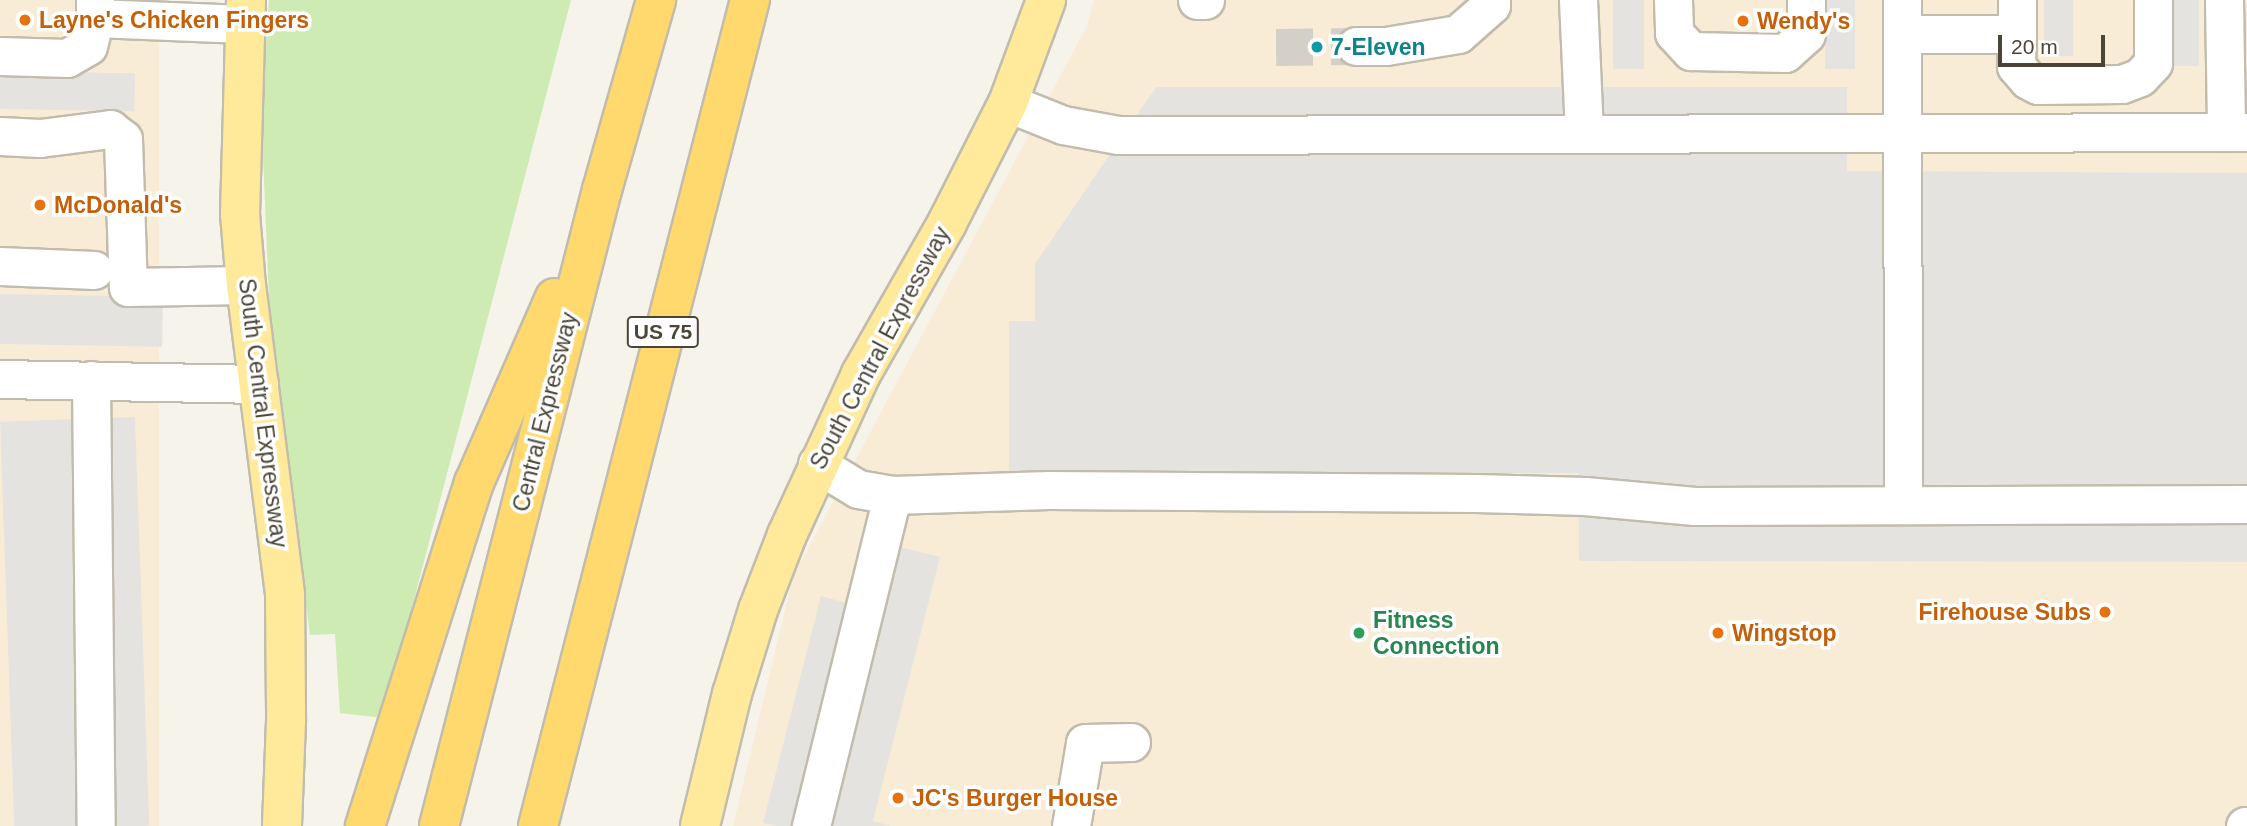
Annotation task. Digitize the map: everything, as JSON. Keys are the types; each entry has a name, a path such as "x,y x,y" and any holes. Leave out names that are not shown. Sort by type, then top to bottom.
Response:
{"highway":[{"name":"Central Expressway","path":"439,826 602,190 656,0"},
{"name":"US 75","path":"538,826 750,0"},
{"path":"365,826 474,483 602,190"}],"main road":[{"name":"South Central Expressway","path":"705,825 732,694 758,610 817,464 861,374 947,223 1008,103 1046,0"},
{"name":"South Central Expressway","path":"245,12 240,214 246,285 285,595 286,721 282,826"}],"lane":[{"path":"1197,0 1205,0"},
{"path":"1356,46 1387,46 1458,34 1491,5 1491,0"},
{"path":"1578,0 1584,134"},
{"path":"1673,0 1674,33 1691,51 1785,53 1806,34 1806,0"},
{"path":"1903,505 1902,17 2017,17 2016,66 2028,80 2038,85 2122,84 2140,77 2153,63 2153,0"},
{"path":"1008,103 1063,125 1118,135 2236,132 2224,0"},
{"path":"0,56 66,58 88,46 95,9 245,12"},
{"path":"0,136 40,138 98,128 110,129 123,139 128,287 246,285"},
{"path":"0,267 94,270"},
{"path":"0,379 258,384"},
{"path":"91,380 96,826"},
{"path":"817,464 859,489 892,495 1049,490 1476,493 1586,496 1695,506 2247,504"},
{"path":"811,826 892,495"},
{"path":"1072,826 1085,743 1131,742"}],"shaded area":[{"path":"0,0 159,0 159,826 0,826"},
{"path":"1094,0 2247,0 2247,826 733,826 793,577 1087,26"},
{"path":"1613,0 1644,0 1644,69 1613,69"},
{"path":"1825,0 1855,0 1855,69 1825,69"},
{"path":"2044,0 2073,0 2073,56 2044,56"},
{"path":"2172,0 2199,0 2199,66 2172,66"},
{"path":"0,71 135,73 134,111 0,109"},
{"path":"1156,87 1847,87 1847,171 2247,173 2247,562 1579,561 1578,473 1009,472 1009,321 1035,321 1035,264"},
{"path":"0,294 163,297 162,347 0,344"},
{"path":"135,417 149,826 14,826 0,422"},
{"path":"864,538 940,557 873,821 891,826 777,826 763,823 821,596 847,603"}],"green space":[{"path":"269,0 571,0 383,718 340,713 335,634 310,635 270,323 261,107"}],"tunnel":[{"path":"1276,47 1356,46"}],"place":[{"name":"Layne's Chicken Fingers","path":"25,20"},
{"name":"Wendy's","path":"1743,21"},
{"name":"7-Eleven","path":"1317,47"},
{"name":"McDonald's","path":"40,205"},
{"name":"Firehouse Subs","path":"2105,612"},
{"name":"Fitness Connection","path":"1359,633"},
{"name":"Wingstop","path":"1718,633"},
{"name":"JC's Burger House","path":"898,798"}]}
